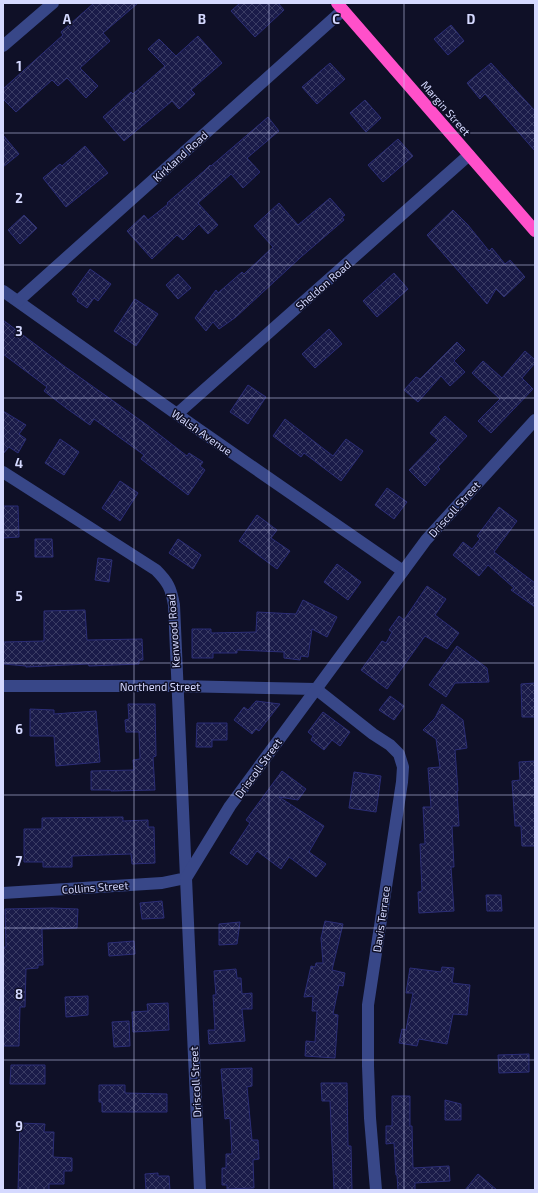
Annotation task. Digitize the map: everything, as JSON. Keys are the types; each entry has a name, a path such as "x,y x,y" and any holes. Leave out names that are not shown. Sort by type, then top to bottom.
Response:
{"highway":[{"name":"Margin Street","path":"340,6 535,231"}],"street":[{"path":"3,46 53,3"},
{"name":"Kirkland Road","path":"18,301 340,6"},
{"name":"Sheldon Road","path":"177,414 470,156"},
{"name":"Walsh Avenue","path":"3,291 403,571"},
{"name":"Driscoll Street","path":"200,1190 186,878 230,806 426,540 535,420"},
{"name":"Kenwood Road","path":"3,472 156,570 166,580 171,590 174,605 186,878"},
{"name":"Northend Street","path":"3,686 177,686 316,689"},
{"name":"Davis Terrace","path":"316,689 373,734 390,745 399,754 403,767 368,1005 370,1118 376,1190"},
{"name":"Collins Street","path":"3,893 162,883 186,878"}],"building":[{"path":"94,3 138,3 103,33 110,41 80,68 98,86 86,98 67,78 58,86 52,80 16,112 3,99 3,89 63,35 61,32"},
{"path":"240,3 278,3 284,10 255,37 231,11"},
{"path":"451,25 464,41 448,55 434,39"},
{"path":"198,36 222,63 191,90 195,94 179,109 172,101 124,141 103,117 131,92 133,94 165,66 148,49 159,39 176,56"},
{"path":"330,63 345,79 317,104 302,87"},
{"path":"491,63 535,111 535,151 485,94 480,99 467,83"},
{"path":"365,100 381,118 366,132 350,113"},
{"path":"268,117 279,131 247,158 260,172 243,188 231,174 198,203 218,225 208,234 199,224 183,240 177,235 152,259 127,231 144,215 148,220 168,204 167,203 210,165 211,166"},
{"path":"3,135 19,154 3,167"},
{"path":"398,139 413,156 383,182 368,165"},
{"path":"85,146 108,173 66,207 43,178 60,164 62,166"},
{"path":"330,198 345,215 342,217 344,220 301,257 236,317 219,329 213,322 206,331 195,318 216,290 218,293 242,272 244,274 273,247 254,226 279,203 298,225"},
{"path":"453,210 468,225 489,251 492,248 505,264 510,260 525,277 504,297 496,289 487,304 427,235"},
{"path":"24,215 37,228 20,244 8,230"},
{"path":"90,269 111,284 98,301 94,298 87,308 77,301 78,299 72,294"},
{"path":"394,273 408,289 377,317 363,301"},
{"path":"178,274 191,288 178,299 166,285"},
{"path":"135,299 158,314 136,346 114,331"},
{"path":"3,320 187,456 189,453 203,462 200,466 205,470 188,495 141,459 144,455 94,419 90,425 66,408 44,391 47,387 3,354"},
{"path":"329,329 342,344 315,368 302,354"},
{"path":"457,342 465,350 454,361 465,372 450,386 441,376 418,402 404,390 416,377 420,379"},
{"path":"525,351 535,360 535,363 522,378 533,389 491,433 478,421 500,399 472,373 483,361 502,378"},
{"path":"248,385 266,397 248,424 230,412"},
{"path":"3,411 26,425 19,434 26,439 18,453 9,447 3,454"},
{"path":"445,416 467,436 438,467 440,469 425,486 409,470 438,440 430,433"},
{"path":"285,419 333,456 346,439 363,451 341,481 304,453 301,457 273,436"},
{"path":"60,439 79,452 64,475 45,463"},
{"path":"120,481 138,493 120,521 102,508"},
{"path":"387,488 407,502 394,519 375,505"},
{"path":"3,506 18,506 19,537 3,538"},
{"path":"499,507 517,521 494,552 535,583 535,607 511,590 514,588 488,565 479,576 453,555 463,542 472,549 480,539 477,536"},
{"path":"257,515 277,530 271,538 290,551 277,569 239,541"},
{"path":"35,539 52,539 53,557 35,557"},
{"path":"178,539 201,555 193,569 169,553"},
{"path":"98,558 112,560 109,582 95,580"},
{"path":"337,564 361,582 348,600 324,582"},
{"path":"427,586 446,599 435,615 459,633 447,649 425,636 387,689 361,670 382,641 386,643 392,632 389,630 399,616 404,620"},
{"path":"303,600 337,617 327,637 312,629 308,657 301,656 300,660 284,658 284,652 237,650 237,653 213,653 213,658 192,658 192,629 211,629 211,633 256,632 257,612 296,614"},
{"path":"85,610 87,640 142,639 143,660 139,660 139,664 89,666 88,664 26,667 3,664 3,642 44,641 44,611"},
{"path":"457,646 487,668 489,682 455,683 446,697 429,685"},
{"path":"535,683 535,717 522,717 521,684"},
{"path":"390,696 404,706 394,720 379,710"},
{"path":"256,701 280,704 259,731 256,729 252,734 234,720 244,707 248,710"},
{"path":"128,704 155,704 156,756 153,757 155,790 91,790 91,771 134,770 133,760 140,759 139,732 126,732 125,720 129,719"},
{"path":"442,704 463,720 467,748 455,750 459,826 452,826 454,867 451,867 454,911 419,913 418,892 422,891 420,844 425,844 423,807 431,807 428,768 440,767 436,739 423,730 435,718"},
{"path":"30,709 54,710 54,714 96,711 100,762 56,766 54,736 30,736"},
{"path":"323,712 350,732 340,746 332,740 324,750 311,740 313,736 308,732"},
{"path":"197,723 227,723 227,740 212,740 212,747 196,747"},
{"path":"535,761 535,846 522,846 521,826 515,826 512,781 520,780 519,762"},
{"path":"282,771 306,789 298,800 279,797 324,826 309,852 326,864 316,877 289,857 281,869 257,851 247,865 230,853 250,823 246,820"},
{"path":"354,772 381,776 376,812 349,808"},
{"path":"123,817 123,821 148,820 148,827 154,827 155,863 132,864 131,854 72,856 72,867 43,867 43,862 24,862 24,829 42,829 42,818"},
{"path":"486,895 501,895 502,911 487,911"},
{"path":"162,901 164,918 142,919 140,903"},
{"path":"5,909 78,909 77,928 42,929 43,965 38,965 38,968 26,969 25,1007 20,1007 19,1046 3,1046 3,947 6,947"},
{"path":"325,921 343,924 332,970 345,973 343,986 339,985 333,1014 338,1015 335,1058 305,1056 306,1041 315,1042 317,1011 312,1011 313,996 304,997 311,966 315,967 316,963 323,963 321,938"},
{"path":"240,922 237,944 219,945 219,924"},
{"path":"134,941 135,954 109,956 108,943"},
{"path":"442,967 454,968 452,983 470,985 467,1015 453,1014 447,1044 419,1039 417,1046 399,1043 402,1029 406,1030 413,993 406,993 410,968 441,972"},
{"path":"236,969 237,978 241,978 242,994 252,993 252,1009 242,1009 245,1041 209,1044 208,1030 215,1030 213,995 216,995 214,971"},
{"path":"88,996 88,1015 66,1017 65,997"},
{"path":"168,1003 169,1030 133,1032 132,1012 148,1011 147,1004"},
{"path":"129,1021 130,1046 114,1047 112,1022"},
{"path":"529,1054 529,1072 499,1073 498,1055"},
{"path":"11,1065 45,1065 45,1084 10,1084"},
{"path":"252,1068 252,1086 247,1087 252,1140 258,1140 259,1159 253,1160 254,1188 227,1189 227,1185 222,1185 222,1168 226,1168 226,1154 232,1154 230,1118 225,1119 221,1069"},
{"path":"321,1083 347,1083 348,1146 351,1146 352,1190 334,1190 330,1101 322,1101"},
{"path":"99,1085 125,1085 125,1093 167,1094 167,1112 102,1112 102,1102 99,1102"},
{"path":"392,1096 410,1096 410,1126 412,1126 413,1168 449,1166 450,1181 415,1183 415,1190 398,1190 394,1143 386,1144 386,1126 392,1126"},
{"path":"445,1100 461,1104 461,1120 445,1120"},
{"path":"20,1123 45,1124 44,1132 54,1132 53,1157 72,1158 72,1171 64,1171 64,1184 49,1184 49,1190 18,1190"},
{"path":"158,1173 158,1176 169,1176 170,1190 146,1190 145,1174"},
{"path":"478,1174 497,1190 465,1190"}]}
